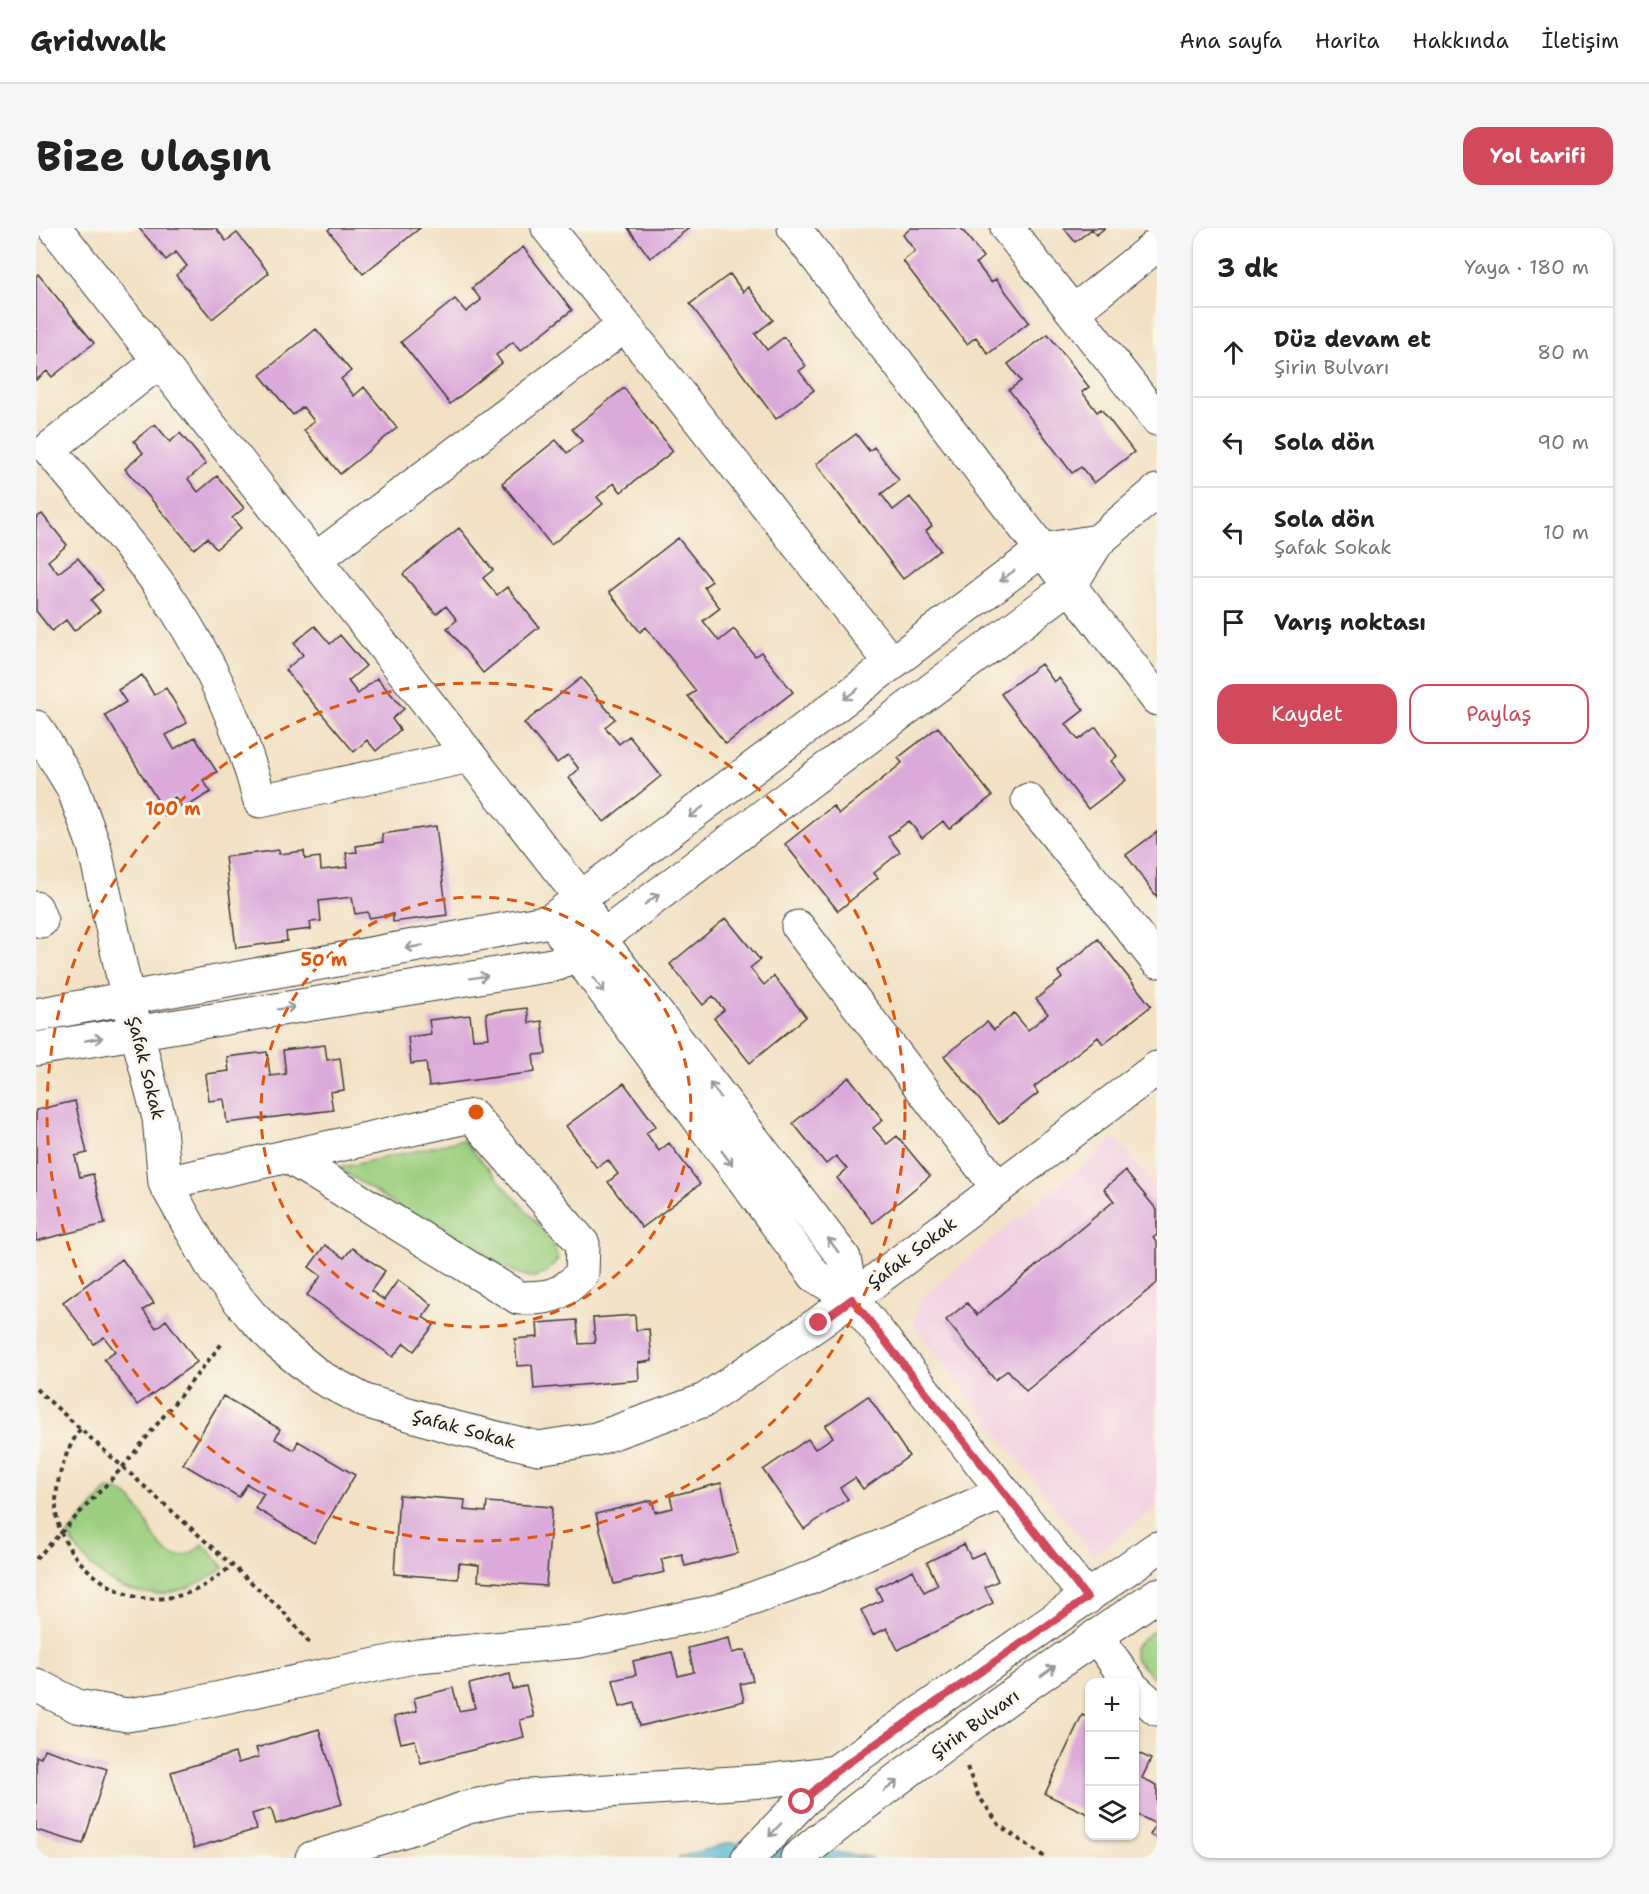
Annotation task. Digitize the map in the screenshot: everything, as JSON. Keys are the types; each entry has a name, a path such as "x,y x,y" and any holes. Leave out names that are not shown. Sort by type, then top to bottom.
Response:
{"street":[{"path":"55,228 582,899 587,945"},
{"path":"548,228 892,664"},
{"path":"794,228 1157,699"},
{"path":"1007,228 1157,418"},
{"path":"1073,312 1157,245"},
{"path":"316,559 624,326"},
{"path":"160,361 49,449 161,587 201,651 236,726 260,801 470,756"},
{"path":"36,1049 558,964 587,945 1070,586 1098,541 1157,491"},
{"path":"36,1015 521,928 553,920 1042,550 1098,541"},
{"name":"Şafak Sokak","path":"37,731 73,788 94,846 128,999 159,1118 165,1183 214,1269 251,1315 279,1344 320,1377 365,1401 452,1427 538,1448 596,1439 705,1400 852,1299 1157,1068"},
{"path":"1028,800 1157,961"},
{"path":"553,920 587,945 815,1276 852,1299 1087,1598"},
{"path":"798,927 998,1188"},
{"path":"165,1183 287,1156 471,1116 583,1244 582,1274 567,1290 550,1298 519,1298 287,1156"},
{"path":"36,1685 77,1706 127,1715 173,1708 418,1656 580,1641 721,1610 810,1578 1004,1492"},
{"path":"748,1858 802,1802 835,1772 1157,1548"},
{"name":"Şirin Bulvarı","path":"797,1858 843,1820 1096,1636 1157,1595"},
{"path":"1096,1636 1125,1678"},
{"path":"1139,1693 1157,1709"},
{"path":"312,1858 406,1830 465,1808 513,1797 765,1781 835,1772"}],"path":[{"path":"36,1559 63,1534 122,1468 224,1341"},
{"path":"36,1389 282,1610 311,1645"},
{"path":"80,1429 67,1448 60,1470 56,1513 63,1534 73,1552 90,1572 132,1596 178,1596 200,1588 233,1565"},
{"path":"302,1647 321,1643"},
{"path":"956,1738 978,1795 1000,1826 1046,1858"}],"shaded area":[{"path":"1115,1138 1157,1191 1157,1507 1094,1556 913,1324 923,1296"}],"green space":[{"path":"463,1140 552,1240 558,1259 545,1273 534,1277 496,1263 338,1168"},
{"path":"108,1489 123,1493 135,1504 162,1547 172,1555 186,1555 203,1544 224,1567 202,1581 180,1590 158,1594 138,1592 118,1585 100,1573 83,1557 68,1535"},
{"path":"1157,1627 1157,1681 1134,1658 1134,1647"}],"water":[{"path":"729,1843 776,1843 874,1858 677,1858"}],"building":[{"path":"139,228 216,228 226,241 237,233 269,273 212,319 176,275 187,266 176,252 166,260"},
{"path":"331,228 420,228 363,274 328,230"},
{"path":"628,228 689,228 650,258"},
{"path":"911,228 961,228 983,257 976,263 991,282 996,279 1029,322 988,354 976,337 967,344 903,261 915,251 903,235"},
{"path":"1064,228 1105,228 1096,235 1092,229 1075,242"},
{"path":"523,247 572,310 520,351 513,342 496,355 502,363 450,404 401,342 455,299 466,312 481,300 472,288"},
{"path":"38,274 94,343 52,377 47,371 36,380 36,276"},
{"path":"730,274 743,292 748,287 773,320 755,334 767,350 784,337 806,366 799,371 814,390 776,419 690,304"},
{"path":"316,329 351,371 341,379 354,396 364,387 397,428 340,474 304,430 314,421 303,407 293,415 260,375"},
{"path":"1048,334 1089,387 1082,392 1097,412 1101,409 1134,452 1094,483 1081,467 1072,473 1009,390 1021,381 1008,364"},
{"path":"624,388 673,451 621,492 614,483 597,497 603,504 551,545 502,483 556,440 567,453 582,441 572,429"},
{"path":"155,424 170,442 180,433 206,464 188,479 198,492 217,476 244,508 232,518 241,528 216,549 207,538 194,549 125,469 143,453 134,441"},
{"path":"856,434 869,451 874,447 899,480 881,494 893,510 910,497 932,526 926,531 940,550 903,579 816,464"},
{"path":"42,514 67,545 48,561 58,573 78,558 103,590 91,600 100,611 74,631 66,620 52,631 36,611 36,518"},
{"path":"459,528 493,570 483,578 497,595 507,587 539,627 483,673 447,628 457,620 446,606 436,614 403,574"},
{"path":"678,538 712,581 704,587 720,608 703,621 719,641 734,629 755,656 761,652 793,692 726,744 688,696 696,691 646,627 640,632 609,592"},
{"path":"315,626 330,644 340,635 366,666 348,681 358,694 377,678 404,709 392,719 400,730 376,751 367,740 354,752 285,670 303,655 294,643"},
{"path":"1041,664 1054,682 1059,678 1084,710 1066,724 1078,740 1096,727 1117,756 1111,761 1126,780 1088,809 1001,694"},
{"path":"142,675 154,695 166,688 187,723 166,735 174,749 195,737 217,772 203,780 211,792 183,809 175,797 161,806 105,715 126,702 118,690"},
{"path":"581,678 615,719 605,727 619,744 629,736 661,776 604,822 569,778 579,769 568,755 557,763 524,723"},
{"path":"938,727 992,796 949,829 943,821 922,838 909,821 888,837 900,852 874,873 878,878 838,911 785,844 833,806 839,814 902,763 898,758"},
{"path":"436,826 447,915 393,922 393,914 369,918 368,912 355,914 352,897 319,901 321,921 310,922 311,929 286,932 287,941 236,948 225,857 279,850 279,854 304,851 305,859 320,857 321,870 348,867 346,853 357,852 356,846 383,842 382,834"},
{"path":"1157,832 1157,897 1126,855"},
{"path":"726,918 760,960 750,968 764,985 774,976 806,1017 750,1063 714,1018 724,1010 713,996 703,1005 670,964"},
{"path":"1098,939 1151,1006 1103,1044 1098,1037 1034,1087 1038,1093 999,1124 944,1056 987,1022 994,1030 1014,1013 1028,1030 1048,1014 1036,999 1062,978 1058,972"},
{"path":"527,1008 529,1023 542,1021 546,1054 533,1055 535,1072 429,1086 426,1062 411,1064 408,1037 431,1034 429,1020 470,1015 473,1039 489,1038 486,1013"},
{"path":"325,1045 327,1060 340,1058 344,1090 330,1092 333,1110 227,1123 224,1099 209,1101 206,1074 229,1071 227,1057 267,1052 270,1076 286,1074 283,1050"},
{"path":"849,1077 883,1120 873,1128 887,1144 897,1136 930,1176 873,1223 837,1178 847,1169 836,1156 826,1164 793,1123"},
{"path":"624,1083 656,1126 646,1133 659,1151 669,1143 700,1184 642,1228 608,1182 618,1174 608,1160 597,1168 566,1126"},
{"path":"75,1101 87,1153 75,1156 80,1177 93,1174 105,1224 36,1241 36,1110"},
{"path":"1125,1171 1157,1210 1157,1235 1153,1238 1157,1243 1157,1283 1026,1391 1008,1370 995,1380 946,1320 967,1303 977,1315 1114,1201 1104,1189"},
{"path":"325,1245 344,1258 352,1248 385,1271 371,1291 384,1300 398,1280 432,1305 423,1317 434,1325 414,1351 404,1343 393,1357 307,1295 321,1276 309,1267"},
{"path":"122,1259 154,1303 143,1310 156,1328 166,1320 197,1362 137,1405 104,1359 115,1351 104,1337 94,1344 63,1302"},
{"path":"635,1315 636,1330 649,1329 652,1361 638,1363 639,1380 534,1389 532,1365 517,1366 515,1339 538,1337 537,1323 577,1320 579,1344 595,1343 593,1318"},
{"path":"223,1396 280,1429 275,1439 294,1450 298,1441 355,1475 314,1543 255,1508 264,1494 247,1484 239,1497 183,1464"},
{"path":"868,1396 909,1456 863,1489 855,1478 840,1488 848,1499 804,1529 763,1470 808,1439 815,1449 833,1437 825,1426"},
{"path":"721,1483 738,1553 685,1566 682,1554 661,1559 665,1572 614,1584 596,1514 652,1500 655,1512 673,1508 670,1496"},
{"path":"399,1495 465,1500 464,1510 486,1512 487,1502 552,1507 546,1586 478,1581 479,1565 459,1563 458,1579 394,1574"},
{"path":"964,1544 971,1558 984,1552 998,1581 985,1587 993,1603 898,1650 887,1628 873,1635 861,1610 882,1600 876,1588 913,1570 924,1592 938,1585 927,1562"},
{"path":"729,1638 732,1653 745,1650 753,1681 740,1684 744,1701 640,1726 635,1703 620,1707 613,1680 636,1675 633,1661 672,1652 678,1676 694,1672 688,1648"},
{"path":"510,1674 513,1689 526,1686 534,1717 520,1720 524,1737 421,1763 415,1740 401,1743 394,1717 417,1711 414,1698 453,1688 459,1711 475,1708 469,1684"},
{"path":"1082,1715 1085,1716 1085,1813 1045,1794"},
{"path":"319,1729 342,1804 276,1824 271,1808 252,1814 257,1829 194,1848 171,1772 235,1753 238,1763 259,1757 256,1748"},
{"path":"44,1749 107,1769 83,1844 36,1830 36,1756 41,1758"},
{"path":"1139,1753 1151,1759 1142,1778 1157,1785 1157,1838 1150,1835 1156,1824 1139,1816"}],"route":[{"path":"802,1802 835,1772 1087,1598 852,1299 819,1323"}]}
